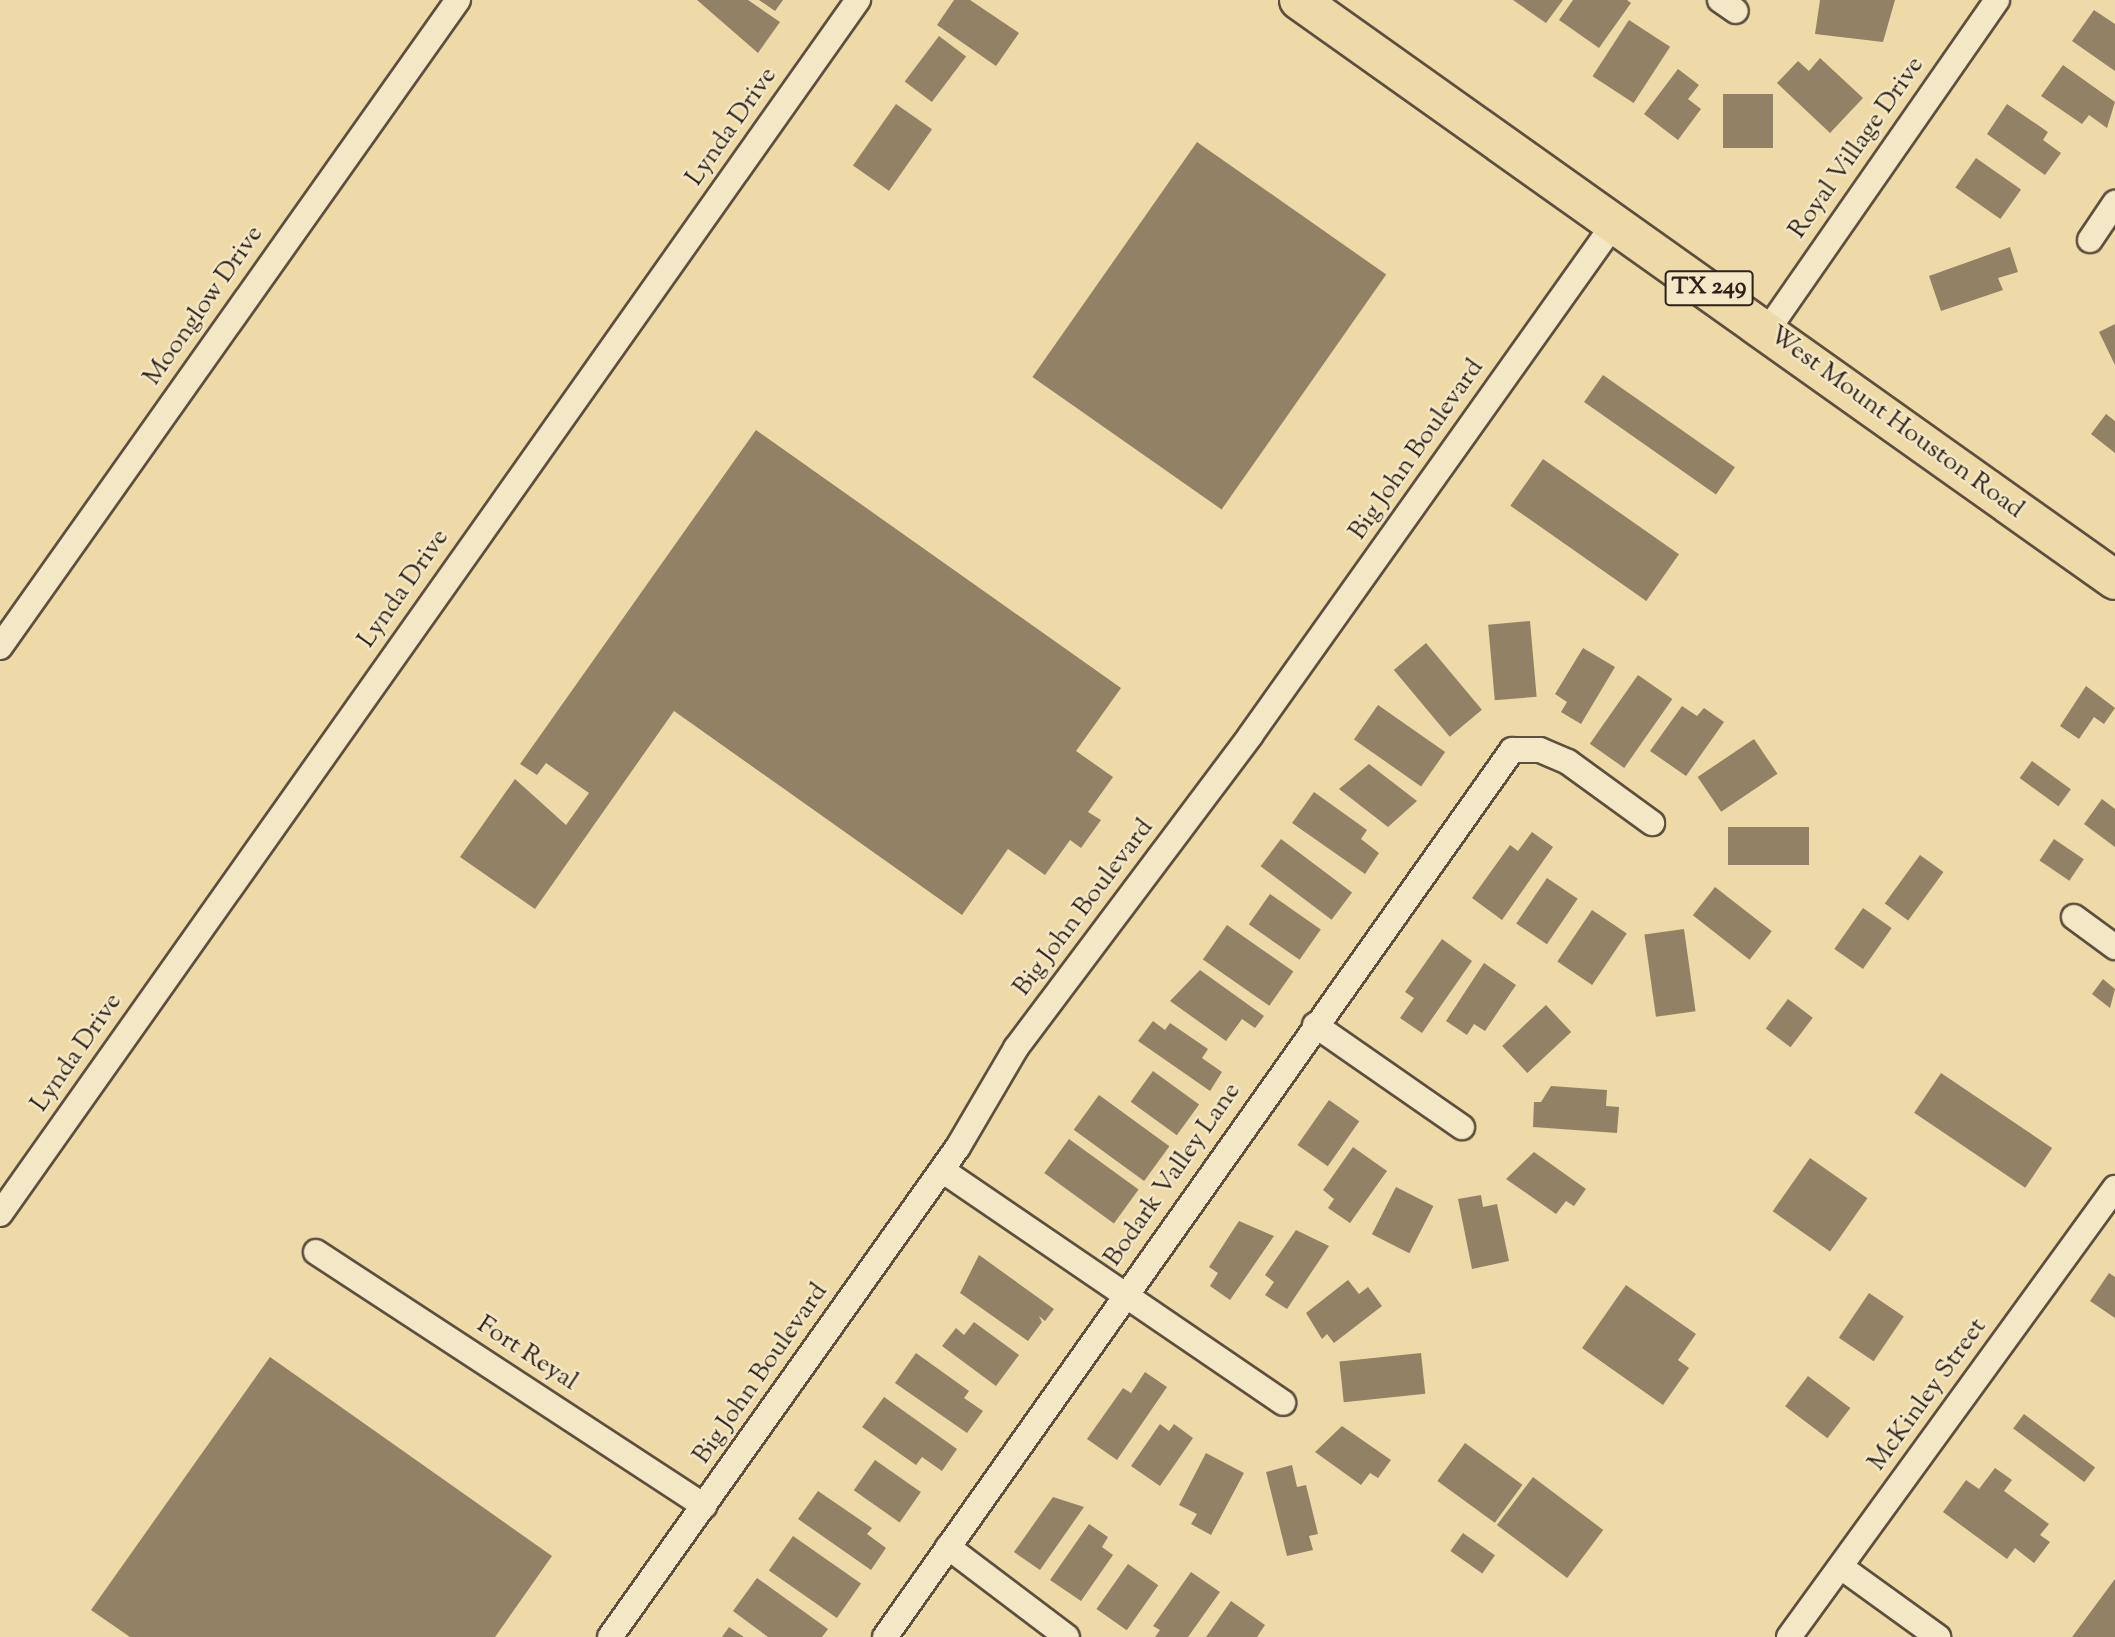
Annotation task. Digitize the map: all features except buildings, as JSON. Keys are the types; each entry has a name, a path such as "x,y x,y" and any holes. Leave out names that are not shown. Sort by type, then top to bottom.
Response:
{"main road":[{"name":"West Mount Houston Road","path":"1299,0 1616,220 2115,580"}],"street":[{"name":"Moonglow Drive","path":"0,648 458,0"},
{"name":"Lynda Drive","path":"0,1214 858,0"},
{"name":"Royal Village Drive","path":"1767,331 1997,0"},
{"path":"2090,240 2115,203"},
{"name":"Big John Boulevard","path":"610,1637 942,1170 1016,1048 1250,736 1616,220"},
{"name":"Bodark Valley Lane","path":"885,1637 1315,1025 1512,750 1541,750 1568,762 1652,823"},
{"path":"2074,917 2115,947"},
{"path":"1315,1025 1462,1127"},
{"path":"942,1170 1123,1298 1283,1404"},
{"name":"McKinley Street","path":"1789,1637 2115,1188"},
{"name":"Fort Reyal","path":"316,1252 704,1506"},
{"path":"948,1547 1067,1637"},
{"path":"1841,1567 1938,1637"}]}
